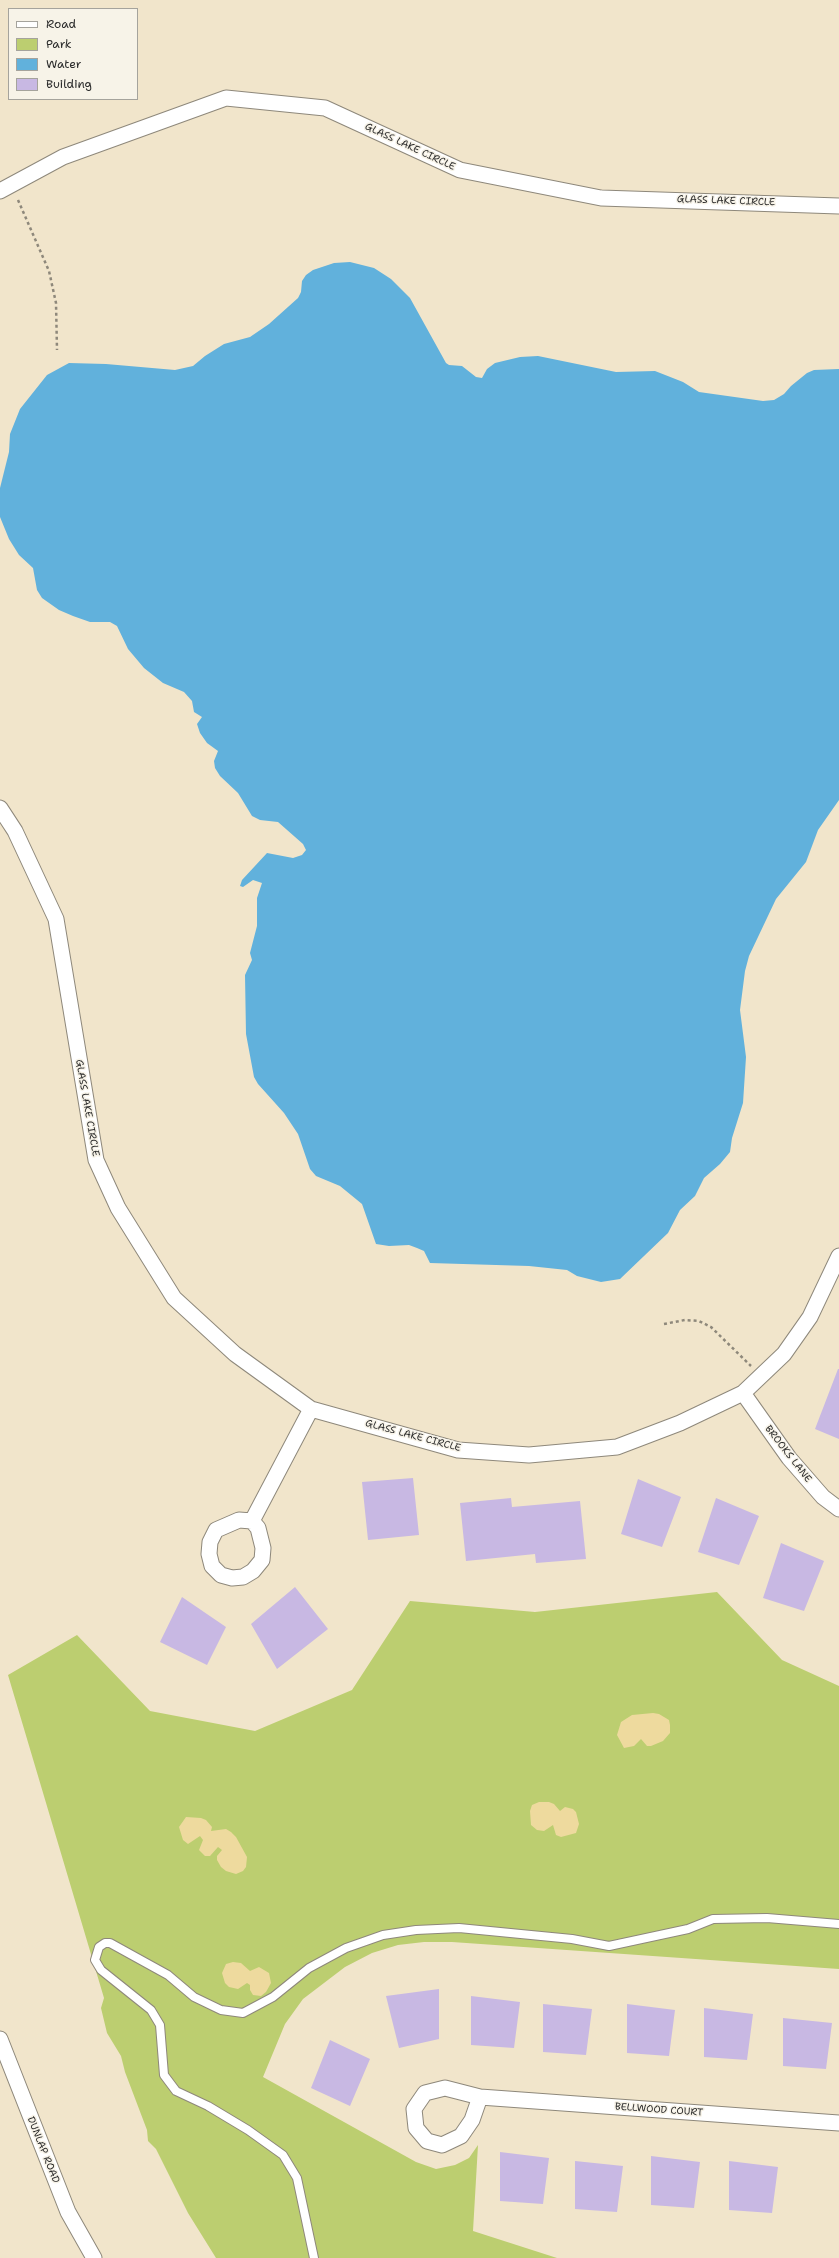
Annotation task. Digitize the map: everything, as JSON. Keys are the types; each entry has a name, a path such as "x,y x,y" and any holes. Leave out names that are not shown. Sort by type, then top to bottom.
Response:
{"street":[{"name":"GLASS LAKE CIRCLE","path":"5,188 63,157 226,98 325,108 460,170 601,198 839,206"},
{"name":"GLASS LAKE CIRCLE","path":"0,808 15,831 56,919 86,1113 96,1160 118,1208 174,1298 234,1354 311,1409 458,1450 529,1455 616,1447 680,1423 743,1393 784,1354 810,1317 839,1256"},
{"name":"BROOKS LANE","path":"743,1393 789,1458 823,1497 839,1509"},
{"path":"252,1521 311,1409"},
{"name":"DUNLAP ROAD","path":"0,2039 68,2212 94,2258"},
{"name":"BELLWOOD COURT","path":"480,2097 472,2120 461,2136 442,2145 427,2141 416,2128 414,2109 424,2094 445,2088 480,2097 839,2123"}],"lane":[{"path":"314,2258 298,2178 283,2155 248,2130 215,2110 176,2091 164,2074 160,2025 151,2010 101,1970 95,1960 99,1947 105,1943 110,1944 168,1975 194,1997 222,2010 243,2013 273,1997 309,1968 346,1948 383,1935 416,1930 459,1928 572,1939 609,1946 688,1929 713,1919 767,1918 839,1924"}],"path":[{"path":"5,188 49,271 56,303 57,350"},
{"path":"664,1324 685,1320 699,1321 711,1327 760,1376"}],"green space":[{"path":"717,1592 782,1660 839,1686 839,1969 452,1942 424,1942 398,1945 372,1953 345,1967 303,1999 285,2024 263,2077 416,2162 436,2169 455,2165 469,2158 478,2145 473,2231 557,2258 216,2258 188,2213 156,2149 148,2141 147,2130 125,2072 121,2056 107,2033 101,2008 104,1998 8,1675 77,1635 150,1711 255,1731 352,1690 410,1601 535,1612"}],"sand":[{"path":"653,1713 659,1714 669,1720 670,1733 663,1741 651,1746 647,1746 641,1739 634,1746 624,1748 617,1735 621,1722 632,1715"},
{"path":"539,1802 549,1802 554,1804 560,1811 565,1807 573,1809 576,1812 579,1824 576,1833 561,1837 556,1835 553,1825 544,1831 537,1830 531,1825 530,1811 532,1805"},
{"path":"186,1817 201,1818 206,1820 212,1827 211,1831 226,1829 231,1832 236,1837 247,1857 246,1867 243,1871 236,1874 226,1871 221,1867 217,1860 217,1856 222,1850 218,1847 210,1856 205,1856 199,1850 203,1840 200,1836 188,1844 183,1840 179,1827"},
{"path":"233,1962 241,1963 250,1971 259,1967 269,1973 271,1983 266,1992 261,1996 253,1995 250,1990 250,1985 247,1983 238,1989 229,1987 225,1983 222,1973 226,1964"}],"water":[{"path":"350,262 374,268 391,279 410,298 446,363 449,365 462,366 476,377 482,378 487,369 495,363 520,357 538,356 616,372 655,371 683,382 699,392 763,401 774,400 784,394 807,373 814,370 839,369 839,800 818,830 806,862 776,899 749,956 745,971 740,1010 746,1057 743,1103 732,1138 730,1152 720,1164 704,1178 695,1196 680,1210 668,1233 620,1279 601,1282 577,1276 567,1270 529,1266 430,1263 424,1251 409,1245 389,1246 376,1244 362,1204 340,1186 316,1176 310,1169 298,1134 284,1113 258,1084 254,1077 246,1034 245,975 252,960 250,953 257,926 257,898 262,883 253,880 243,887 240,886 242,880 267,853 293,858 302,855 306,850 303,844 278,822 260,820 252,816 238,793 220,776 215,768 214,761 218,751 207,743 200,733 197,724 202,717 194,712 192,701 184,692 163,683 144,668 128,649 117,626 110,622 90,622 73,616 59,610 42,598 37,590 33,568 19,555 9,539 0,517 0,488 9,452 10,434 20,409 47,375 69,363 106,364 175,370 193,366 205,356 224,344 250,337 269,324 298,298 301,292 302,281 306,275 313,270 334,263"}],"building":[{"path":"839,1369 839,1439 815,1429"},
{"path":"413,1478 419,1535 368,1540 362,1482"},
{"path":"638,1479 681,1497 662,1547 621,1534"},
{"path":"511,1498 512,1507 580,1501 586,1559 536,1563 535,1554 466,1561 460,1503"},
{"path":"716,1498 759,1516 739,1565 698,1552"},
{"path":"781,1543 824,1561 804,1611 763,1598"},
{"path":"295,1587 328,1629 277,1669 251,1624"},
{"path":"182,1597 226,1627 207,1665 160,1642"},
{"path":"439,1989 439,2039 399,2048 386,1996"},
{"path":"471,1996 520,2002 514,2048 471,2045"},
{"path":"543,2004 592,2009 586,2055 543,2052"},
{"path":"627,2004 675,2010 669,2056 627,2053"},
{"path":"704,2008 753,2014 747,2060 704,2057"},
{"path":"783,2018 832,2023 826,2069 783,2066"},
{"path":"330,2040 370,2059 350,2106 311,2088"},
{"path":"500,2152 549,2158 543,2204 500,2201"},
{"path":"651,2156 700,2162 694,2208 651,2205"},
{"path":"575,2161 623,2166 617,2212 575,2209"},
{"path":"729,2161 778,2167 772,2213 729,2210"}]}
